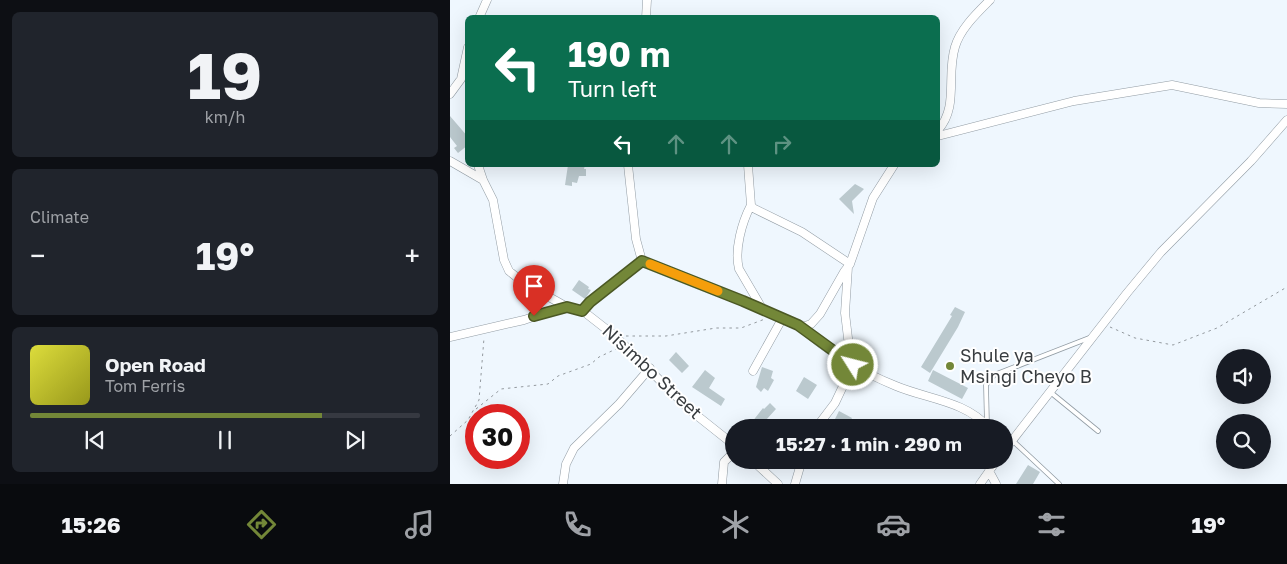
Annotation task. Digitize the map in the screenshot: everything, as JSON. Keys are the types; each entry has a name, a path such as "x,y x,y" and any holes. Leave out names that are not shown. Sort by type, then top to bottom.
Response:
{"street":[{"path":"480,15 487,0"},
{"path":"646,15 647,0"},
{"path":"940,127 950,110 950,67 955,44 965,28 990,0"},
{"path":"450,94 461,80 465,61"},
{"path":"940,135 1074,101 1172,85 1259,103 1287,104"},
{"path":"1013,439 1161,252 1251,161 1287,120"},
{"path":"450,161 482,180"},
{"name":"Nisimbo Street","path":"479,167 482,180 493,200 504,260 509,271 524,283 567,307 582,311 615,336 650,368 690,410 725,438"},
{"path":"628,167 636,239 642,261"},
{"path":"748,167 750,205 737,262 763,310"},
{"path":"798,325 811,324 815,321 849,266 873,198 893,167"},
{"path":"750,205 802,232 849,266"},
{"path":"642,261 798,325 852,364 895,386 962,408 980,419"},
{"path":"582,311 597,296 642,261"},
{"path":"823,419 835,403 852,364 845,313 849,266"},
{"path":"450,337 524,320 567,307"},
{"path":"753,371 782,319"},
{"path":"563,484 566,464 574,448 619,404 650,368"},
{"path":"722,484 725,461"},
{"path":"762,469 778,484"},
{"path":"795,484 799,469"},
{"path":"980,484 990,471 996,484"}],"lane":[{"path":"988,419 986,385 994,375 1092,337"},
{"path":"1049,391 1098,431"},
{"path":"1013,441 1059,484"}],"path":[{"path":"1102,325 1135,338 1173,345 1217,328 1287,287"},
{"path":"615,336 666,336 716,328 741,328 773,315"},
{"path":"478,404 486,328"},
{"path":"482,404 501,389 548,384 558,376 591,364 599,357 625,346"},
{"path":"450,436 465,423"}],"building":[{"path":"450,116 465,134 465,147 458,153 454,148 457,146 450,137"},
{"path":"568,167 584,167 586,176 579,176 577,183 572,182 572,186 565,185"},
{"path":"855,184 864,189 852,201 854,214 839,199"},
{"path":"579,280 591,290 585,299 572,290"},
{"path":"955,307 965,312 930,373 921,367 952,316 950,315"},
{"path":"676,352 689,366 682,373 669,360"},
{"path":"762,367 773,371 771,378 774,380 768,391 764,388 761,392 756,387"},
{"path":"705,370 715,378 709,388 725,399 721,406 692,387"},
{"path":"933,370 968,388 962,399 928,381"},
{"path":"804,377 817,385 808,399 796,391"},
{"path":"770,403 776,409 767,419 754,419 763,408"},
{"path":"839,411 852,418 852,419 835,419"},
{"path":"1028,465 1040,472 1033,484 1016,484"}],"slow traffic":[{"path":"650,264 718,291"}],"place":[{"name":"Shule ya Msingi Cheyo B","path":"950,366"}],"route":[{"path":"534,316 567,307 582,311 590,302 642,261 798,325 853,365"}]}
